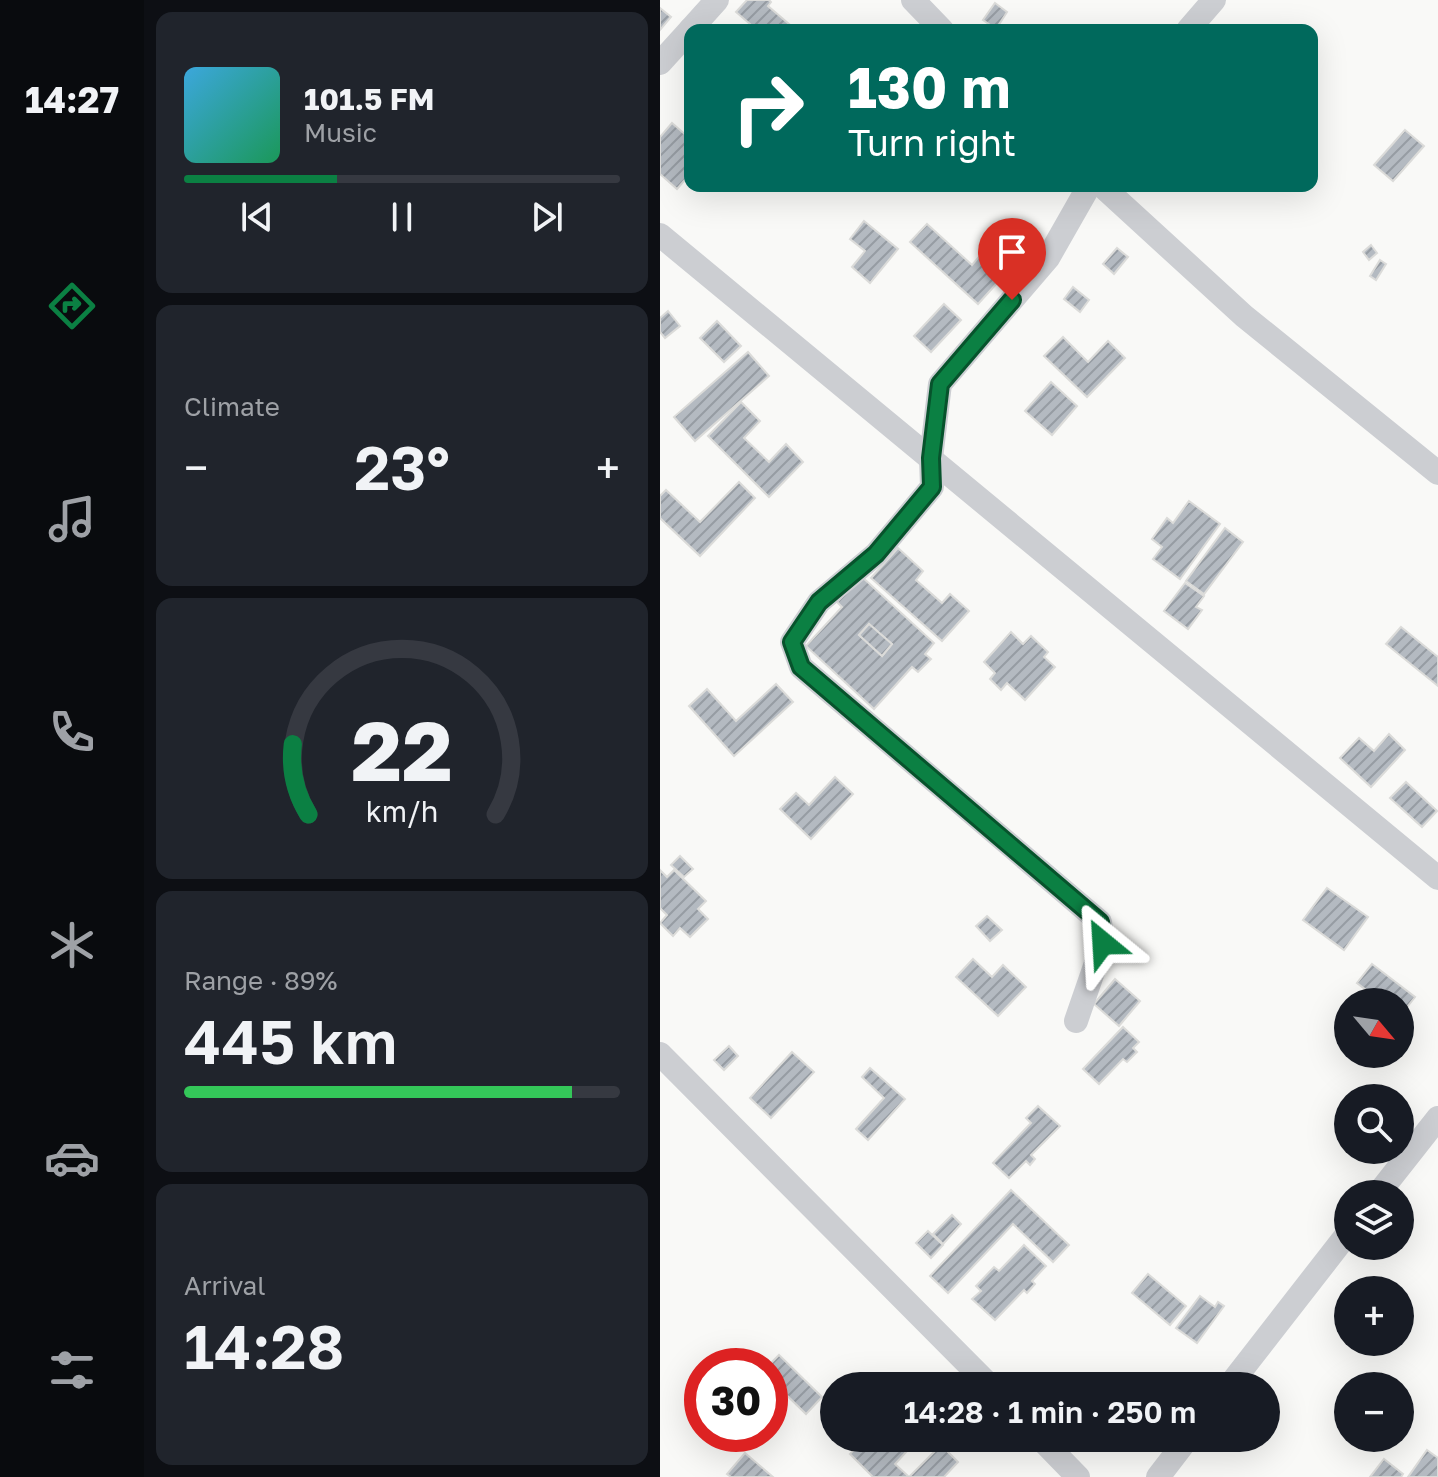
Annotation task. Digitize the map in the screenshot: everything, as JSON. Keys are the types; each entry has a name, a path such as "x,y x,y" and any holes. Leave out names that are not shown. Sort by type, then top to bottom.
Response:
{"street":[{"path":"695,24 717,0"},
{"path":"913,0 936,24"},
{"path":"1193,24 1214,0"},
{"path":"660,63 684,37"},
{"path":"1076,1021 1103,943 1100,922 801,667 792,642 819,602 876,554 932,487 931,458 940,384 1048,258 1086,192"},
{"path":"1109,192 1244,316 1438,473"},
{"path":"660,235 1438,878"},
{"path":"660,1054 976,1372"},
{"path":"1389,1180 1438,1118"},
{"path":"1240,1372 1334,1251"},
{"path":"1054,1452 1078,1477"},
{"path":"1158,1477 1177,1452"}],"building":[{"path":"747,0 769,0 768,6 789,24 750,24 736,12"},
{"path":"995,3 1007,12 999,24 989,24 983,20"},
{"path":"660,8 671,17 660,30"},
{"path":"672,123 684,134 684,181 677,189 660,174 660,137"},
{"path":"1405,130 1424,146 1393,181 1374,165"},
{"path":"864,221 898,249 870,283 852,267 865,251 850,239"},
{"path":"927,224 972,265 985,250 1008,271 978,304 910,242"},
{"path":"1371,245 1377,253 1369,260 1363,252"},
{"path":"1117,248 1128,257 1114,274 1103,264"},
{"path":"1380,260 1386,264 1376,280 1370,276"},
{"path":"1073,287 1089,300 1080,312 1064,299"},
{"path":"944,304 961,320 931,352 914,336"},
{"path":"668,311 680,326 665,338 660,332 660,318"},
{"path":"717,321 741,346 724,362 700,338"},
{"path":"1063,337 1088,362 1108,341 1125,358 1087,397 1044,356"},
{"path":"748,352 769,376 695,441 674,417"},
{"path":"1051,382 1077,406 1052,435 1025,411"},
{"path":"741,402 760,421 744,438 769,462 786,444 803,462 769,497 708,436"},
{"path":"739,482 755,498 700,556 660,518 660,496 666,490 700,522"},
{"path":"1189,501 1220,524 1180,579 1153,559 1162,547 1152,539 1167,518 1173,523"},
{"path":"1225,528 1243,542 1204,594 1186,581"},
{"path":"898,548 923,571 916,580 942,603 950,594 969,611 942,641 871,578"},
{"path":"861,576 934,643 925,654 931,659 918,672 912,667 874,709 806,646 842,607 837,602","holes":["869,624 892,644 882,656 859,635"]},
{"path":"1185,583 1204,596 1196,607 1202,610 1188,629 1164,611"},
{"path":"869,624 892,644 882,656 859,635"},
{"path":"1401,627 1438,657 1438,686 1386,644"},
{"path":"1011,632 1023,644 1031,636 1048,652 1044,657 1055,667 1025,700 1007,683 1001,690 990,679 995,673 984,662"},
{"path":"776,684 793,702 734,756 689,706 707,689 736,721"},
{"path":"1389,734 1405,750 1371,787 1340,758 1359,738 1374,751"},
{"path":"835,777 853,794 811,839 780,809 796,793 809,805"},
{"path":"1406,782 1437,811 1422,827 1390,798"},
{"path":"680,856 693,869 684,877 671,865"},
{"path":"660,870 667,877 674,870 706,901 698,909 708,919 690,937 680,928 673,936 660,923 667,915 660,908"},
{"path":"1327,888 1368,917 1344,950 1303,920"},
{"path":"987,916 1002,930 990,941 976,926"},
{"path":"973,959 992,977 1003,965 1026,987 998,1016 956,977"},
{"path":"1372,964 1403,988 1364,988 1357,983"},
{"path":"1115,979 1140,1001 1119,1026 1094,1004"},
{"path":"1123,1027 1139,1042 1133,1048 1137,1052 1127,1062 1123,1059 1099,1084 1083,1069"},
{"path":"729,1046 738,1056 724,1070 714,1060"},
{"path":"792,1052 814,1072 771,1118 750,1098"},
{"path":"870,1068 905,1099 868,1140 856,1129 884,1098 862,1077"},
{"path":"1038,1106 1060,1126 1031,1155 1035,1159 1030,1165 1026,1161 1009,1178 993,1163 1031,1123 1026,1118"},
{"path":"1011,1190 1069,1245 1053,1262 1013,1224 948,1293 930,1276"},
{"path":"952,1215 961,1224 943,1244 933,1234"},
{"path":"928,1231 943,1245 931,1258 916,1243"},
{"path":"1024,1245 1046,1266 1032,1281 1035,1284 1027,1293 1024,1290 995,1320 972,1299 981,1291 976,1286 994,1267 999,1271"},
{"path":"1148,1274 1186,1306 1170,1325 1132,1293"},
{"path":"1200,1296 1215,1307 1218,1302 1224,1306 1197,1343 1176,1328"},
{"path":"788,1364 820,1395 820,1399 806,1414 788,1396"},
{"path":"1427,1450 1438,1458 1438,1477 1408,1477"},
{"path":"906,1452 895,1464 909,1477 873,1477 850,1454"},
{"path":"934,1452 948,1452 958,1462 944,1477 909,1477"},
{"path":"745,1453 773,1477 731,1477 727,1474"},
{"path":"1384,1459 1403,1474 1401,1477 1370,1477"}],"route":[{"path":"1012,300 940,384 931,458 932,487 876,554 819,602 792,642 801,667 1100,922 1103,943"}]}
